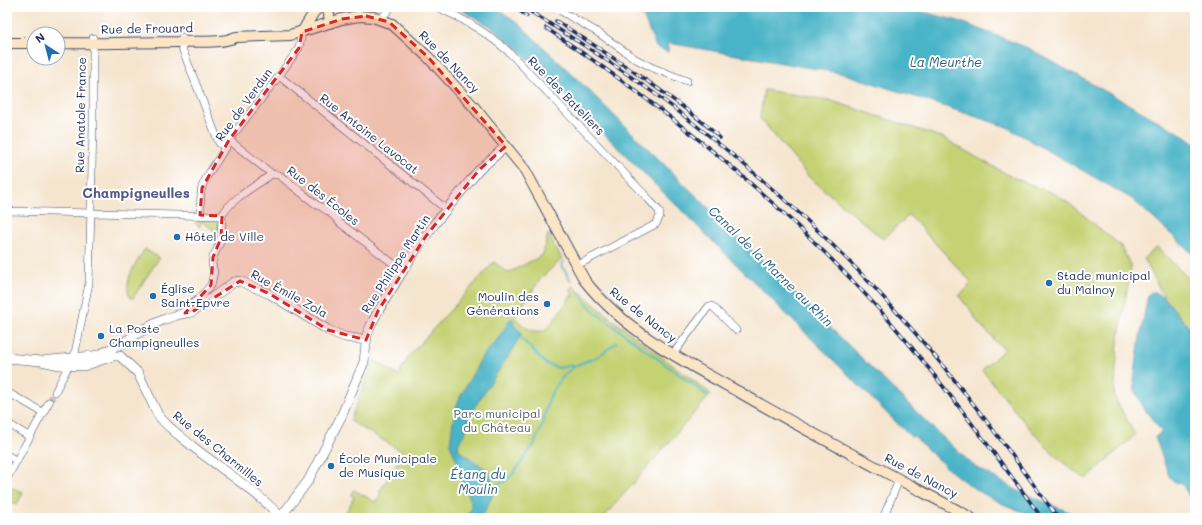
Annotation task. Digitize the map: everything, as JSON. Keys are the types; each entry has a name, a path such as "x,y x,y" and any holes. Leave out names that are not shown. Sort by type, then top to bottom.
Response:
{"main road":[{"path":"302,32 314,12 320,7"},
{"path":"328,7 330,23"},
{"name":"Rue de Nancy","path":"302,32 359,16 381,19 392,24 428,57 474,107 525,170 576,266 596,294 608,306 639,331 673,354 780,416 899,480 940,500 971,518"},
{"name":"Rue de Frouard","path":"66,43 182,39 230,40 236,37 285,35 302,32"},
{"path":"7,38 26,38"},
{"name":"Rue de Frouard","path":"66,39 93,41"},
{"path":"7,43 26,43"}],"street":[{"path":"381,19 391,7"},
{"name":"Rue des Bateliers","path":"437,7 460,17 485,33 510,53 659,211 660,216 656,224 576,266"},
{"path":"554,7 597,32 634,58 653,68 686,81"},
{"name":"Rue de Verdun","path":"200,215 202,188 209,175 226,148 229,140 299,48 302,32"},
{"path":"182,39 182,48 219,143 226,148"},
{"name":"Rue Anatole France","path":"55,392 72,362 89,283 93,41"},
{"name":"Rue Antoine Lavocat","path":"279,76 446,209"},
{"name":"Rue des Écoles","path":"229,140 272,174 278,175 335,217 340,223 403,271"},
{"name":"Rue Philippe Martin","path":"280,518 308,481 342,417 364,362 366,340 374,318 421,242 446,209 478,170 506,146"},
{"path":"185,313 188,307 200,298 211,285 214,272 212,264 213,257 221,238 222,216 230,204 272,174"},
{"path":"7,211 222,216"},
{"name":"Rue Émile Zola","path":"7,358 41,361 60,365 98,355 120,345 149,326 185,313 192,312 234,282 240,281 270,294 328,330 345,337 366,340"},
{"path":"673,354 709,306 712,306 736,330"},
{"path":"120,345 120,356"},
{"name":"Rue Émile Zola","path":"72,362 84,366 112,356 120,356"},
{"name":"Rue des Charmilles","path":"120,356 138,373 158,415 162,420 175,432 271,507 280,518"},
{"path":"7,392 44,412"},
{"path":"7,478 49,402"},
{"path":"7,423 30,437"},
{"path":"7,455 17,461"},
{"path":"883,518 899,480"}],"highlighted area":[{"path":"366,16 389,22 428,57 506,146 479,170 426,236 378,311 366,340 328,330 270,294 240,281 192,312 185,313 211,285 213,257 221,238 222,216 200,215 202,188 229,140 299,48 302,32 342,19"}],"green space":[{"name":"Stade municipal du Malnoy","path":"764,90 829,100 944,138 1014,178 1055,194 1071,205 1121,246 1131,267 1118,342 1114,396 1135,435 1086,479 1056,456 1030,429 982,370 1005,349 993,340 994,338 979,324 967,304 966,305 959,296 969,287 968,285 971,282 909,215 883,239 809,177 760,118"},
{"path":"196,219 211,219 218,221 219,238 217,240 214,238 215,231 201,221 200,227 195,223"},
{"name":"Parc municipal du Château","path":"548,234 562,259 541,278 517,313 515,317 521,324 533,331 542,331 546,329 571,296 573,297 570,288 573,286 609,317 711,394 603,518 343,518 354,497 351,495 354,490 375,502 381,493 379,492 405,453 350,421 374,360 398,376 409,356 494,262 508,273 543,255"},
{"path":"1157,247 1195,285 1195,335 1164,297 1144,258"},
{"path":"145,249 159,258 133,298 131,298 128,292 128,286 131,272"},
{"path":"9,487 23,492 17,504 7,501 7,490"}],"water":[{"name":"Canal de la Marne au Rhin","path":"456,7 495,7 518,23 937,432 973,465 1018,491 1084,518 1052,519 1032,516 1002,504 974,488 949,470 914,436 911,437 517,48 490,26"},
{"name":"La Meurthe","path":"627,7 903,7 959,21 1028,48 1178,132 1195,144 1195,256 1132,199 1007,127 845,74 668,43 668,52 656,47 643,16"},
{"path":"1151,292 1164,297 1195,335 1195,506 1181,482 1174,481 1169,476 1155,437 1162,432 1145,410 1135,392 1134,380 1140,337 1148,295"},
{"name":"Étang du Moulin","path":"511,318 515,321 513,324 522,333 470,414 466,431 459,442 459,450 487,470 491,475 493,490 492,497 481,518 467,518 471,507 471,501 463,483 458,464 450,444 454,414 459,399 483,355 498,339"}],"waterway":[{"path":"564,262 561,264 571,281"},
{"path":"579,293 596,313 708,396"},
{"path":"520,337 546,364 559,368 574,365"},
{"path":"491,488 507,480 513,474 535,443 543,422 548,401 553,390 566,373 577,365 599,356 617,342"}],"tunnel":[{"path":"49,402 55,392"}],"railway":[{"path":"514,7 527,16"},
{"path":"523,7 610,62 673,107 751,170 806,219 859,271 929,349 986,420 1058,518"},
{"path":"556,21 653,85 696,117 720,138"},
{"path":"546,28 593,60 685,129 773,203 815,243 855,283 913,348 1042,518"}],"place":[{"name":"Hôtel de Ville","path":"177,237"},
{"name":"Stade municipal du Malnoy","path":"1049,283"},
{"name":"Église Saint-Epvre","path":"153,296"},
{"name":"Moulin des Générations","path":"547,304"},
{"name":"La Poste Champigneulles","path":"101,336"},
{"name":"École Municipale de Musique","path":"331,466"}],"district":[{"name":"Champigneulles","path":"136,193"}]}
